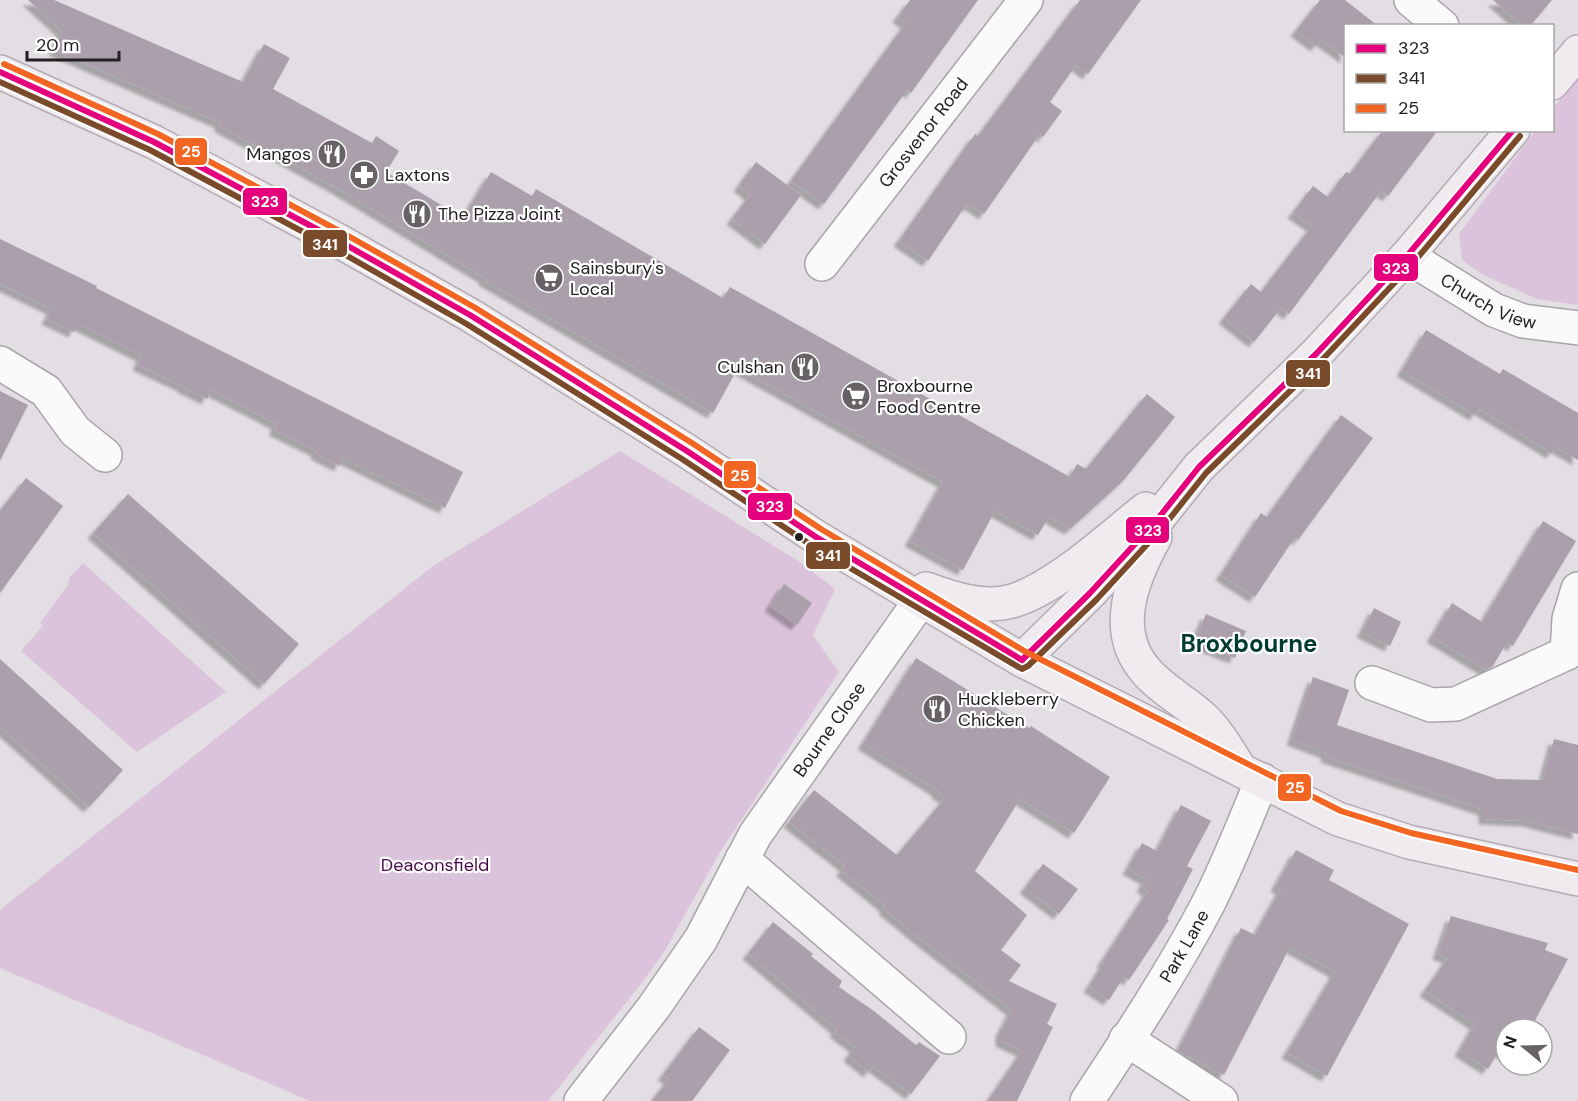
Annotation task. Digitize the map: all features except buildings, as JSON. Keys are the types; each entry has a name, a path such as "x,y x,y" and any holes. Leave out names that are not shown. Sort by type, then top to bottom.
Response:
{"main road":[{"path":"1554,81 1578,52"},
{"path":"0,72 154,142 339,241 470,315 687,451 870,571 1022,660 1338,819 1409,842 1578,879"},
{"path":"870,571 950,598 970,602 1011,601 1040,590 1199,467 1317,353 1407,256 1511,132"},
{"path":"1022,660 1090,593 1156,521 1199,467"},
{"path":"1199,467 1143,559 1128,603 1128,632 1135,653 1144,669 1161,686 1205,719 1251,775"},
{"path":"1011,601 1022,660"}],"street":[{"name":"Grosvenor Road","path":"822,264 1026,0"},
{"path":"1411,0 1440,24"},
{"name":"Church View","path":"1407,256 1494,310 1523,321 1578,328"},
{"path":"0,363 46,391 75,431 105,455"},
{"path":"1372,683 1431,705 1456,704 1572,658 1569,619 1578,589"},
{"name":"Bourne Close","path":"580,1101 654,1007 701,939 755,835 920,601"},
{"name":"Park Lane","path":"1087,1101 1164,981 1208,904 1230,857 1251,775"},
{"path":"742,859 949,1037"},
{"path":"1126,1040 1221,1101"}],"green space":[{"path":"1578,79 1578,305 1537,299 1483,275 1462,260 1459,234 1534,132 1554,132 1554,107"},
{"name":"Deaconsfield","path":"620,451 800,562 835,589 813,635 839,672 720,852 664,952 548,1101 310,1101 0,968 0,910 433,566"},
{"path":"83,563 226,692 137,752 21,651 43,626 40,623 68,585 69,578"}],"transit line":[{"name":"25","path":"4,64 158,134 343,233 474,307 692,443 821,529 1026,652 1341,811 1411,833 1578,870"},
{"name":"323","path":"0,72 154,142 339,241 470,315 687,451 816,537 1022,660"},
{"name":"341","path":"0,82 150,150 335,249 465,323 682,459 811,545 1022,669 1028,666 1097,599 1163,527 1206,473 1323,359 1414,262 1520,136"},
{"name":"323","path":"1022,660 1090,593 1156,521 1199,467 1317,353 1407,256 1511,132"}],"place":[{"name":"Mangos","path":"332,154"},
{"name":"Laxtons","path":"364,175"},
{"name":"The Pizza Joint","path":"417,214"},
{"name":"Sainsbury's Local","path":"549,278"},
{"name":"Culshan","path":"805,367"},
{"name":"Broxbourne Food Centre","path":"856,396"},
{"name":"Huckleberry Chicken","path":"937,709"}],"district":[{"name":"Broxbourne","path":"1249,643"}]}
